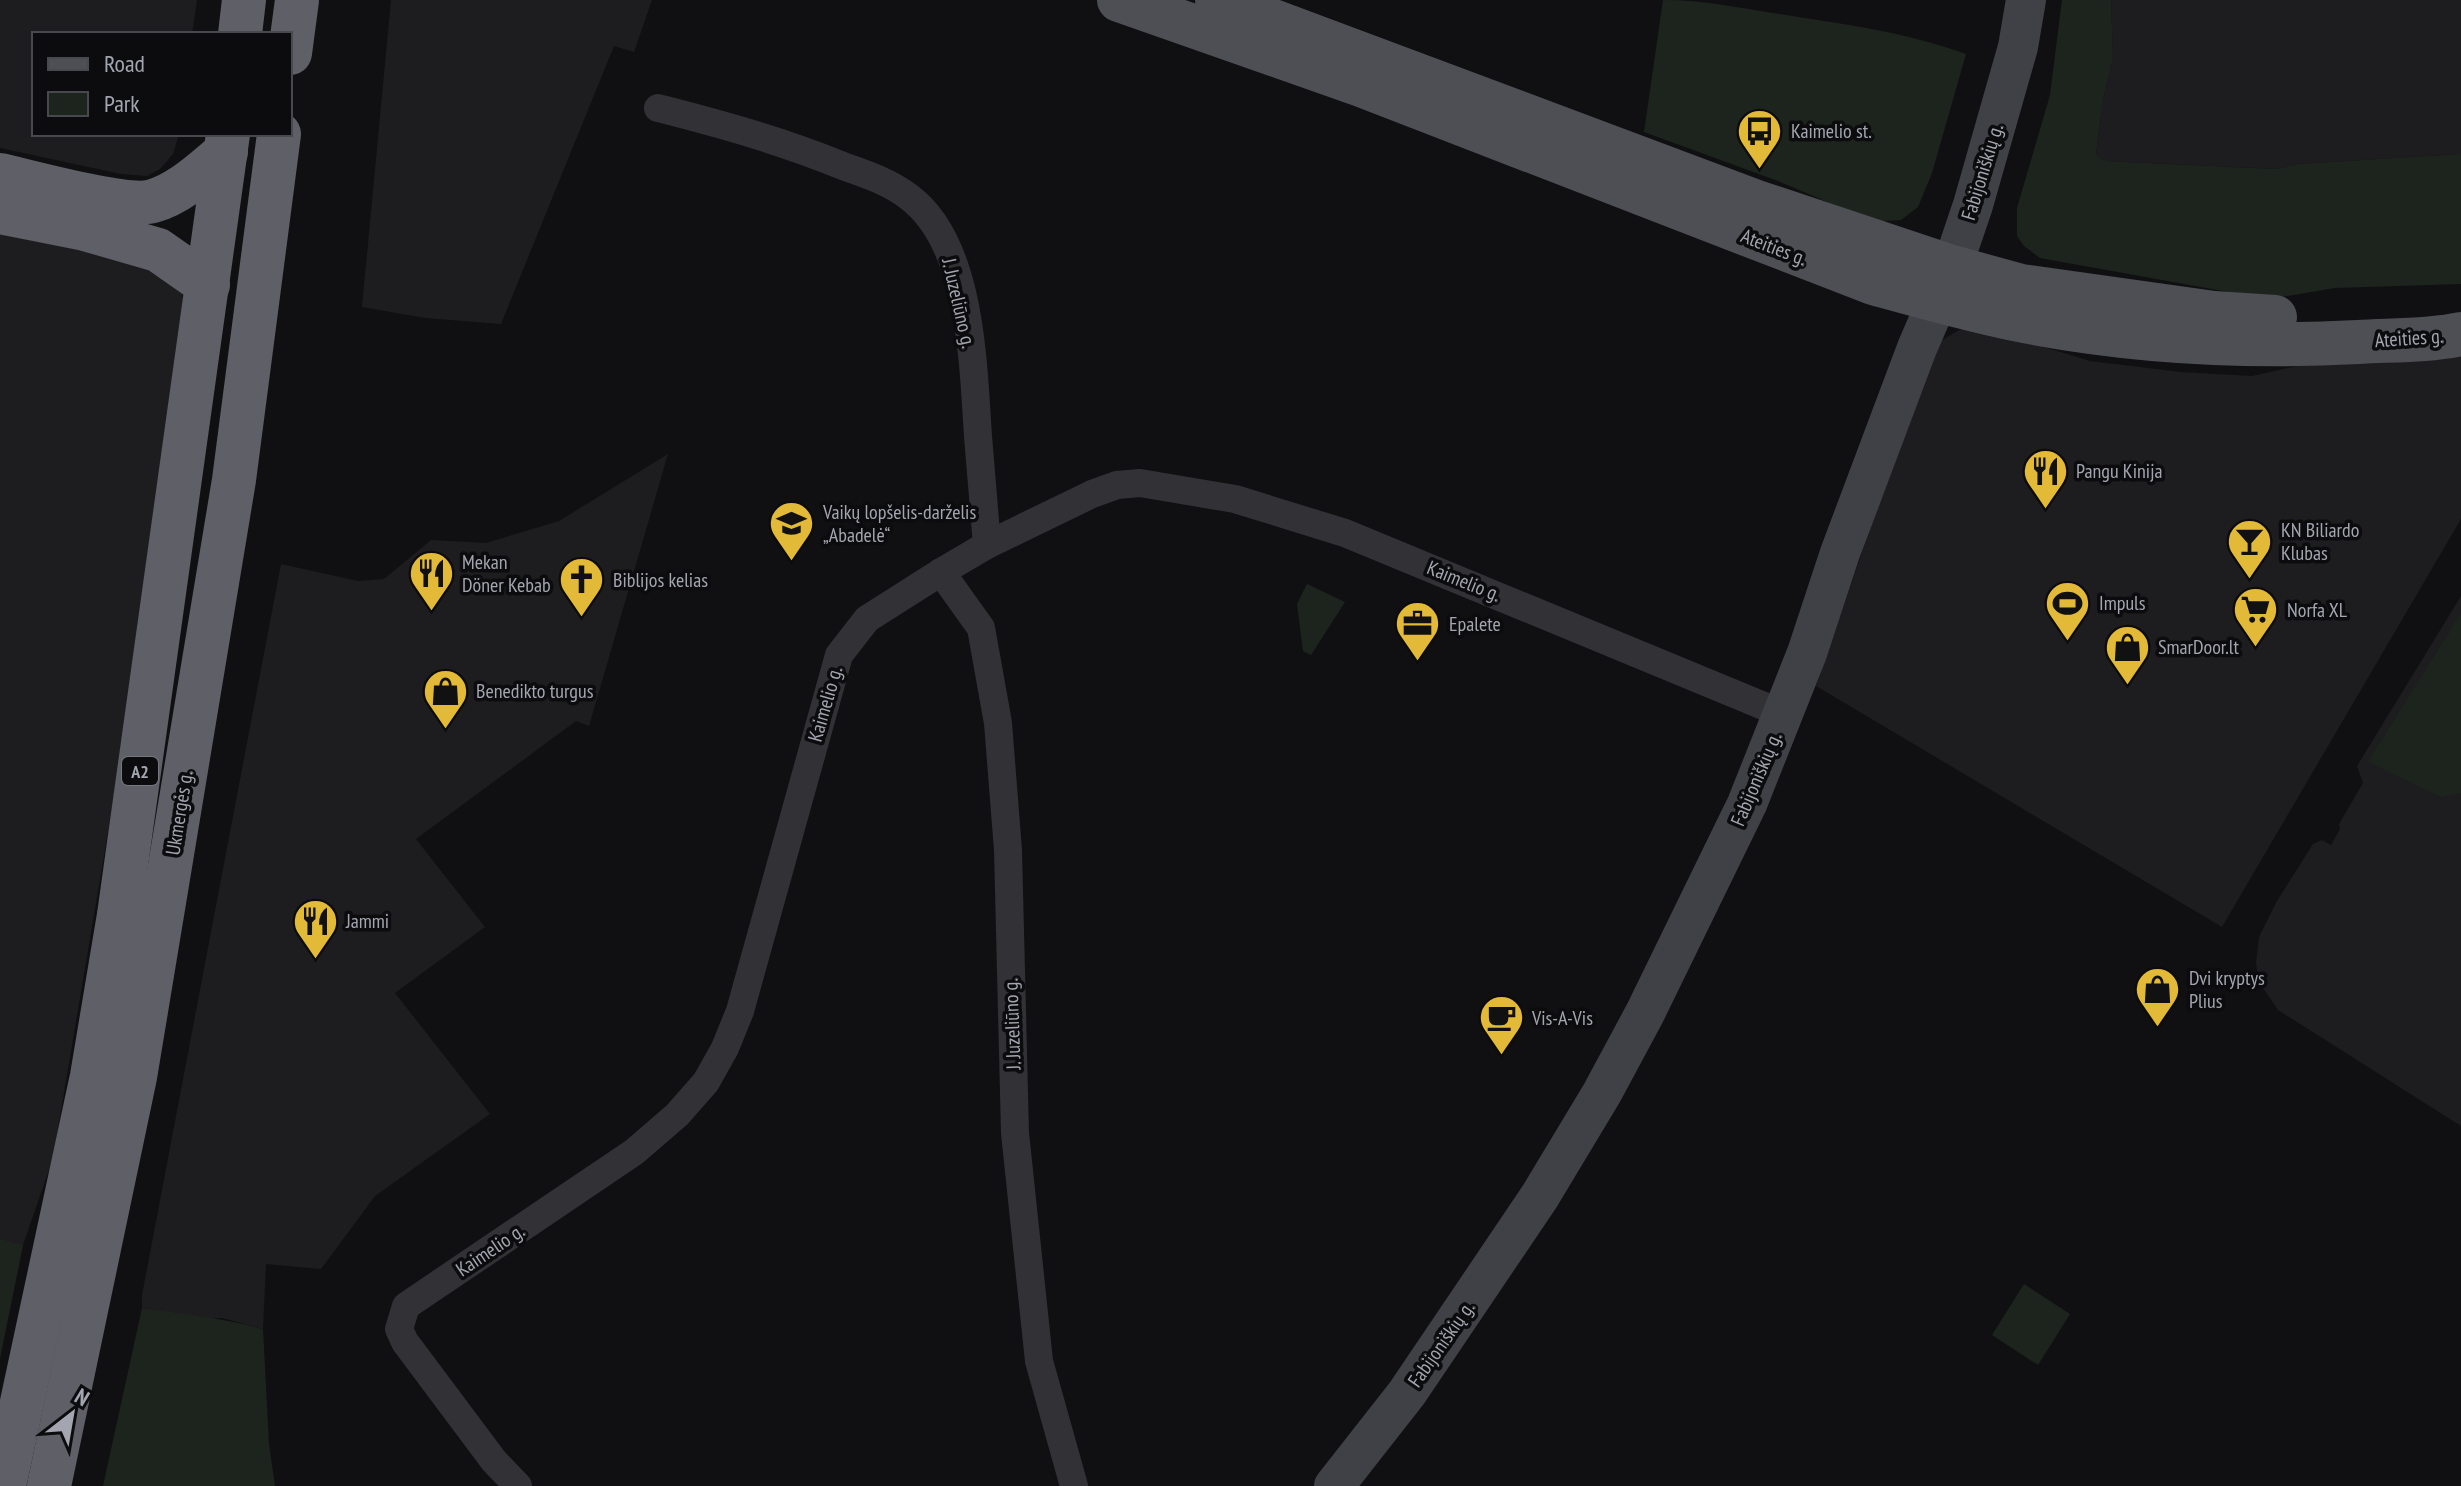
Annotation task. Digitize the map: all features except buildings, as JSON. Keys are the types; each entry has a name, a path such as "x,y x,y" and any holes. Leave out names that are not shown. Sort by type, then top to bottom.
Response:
{"highway":[{"path":"240,32 244,0"},
{"path":"292,38 297,0"},
{"name":"Ukmergės g.","path":"49,1486 135,1077 234,480 279,136"},
{"path":"0,175 109,199 151,202 185,185 227,143"},
{"name":"A2","path":"4,1486 92,1076 119,915 227,143"},
{"path":"0,212 85,229 158,250 208,285"}],"main road":[{"name":"Ateities g.","path":"1119,0 1361,85 1873,283 2021,286 2214,313 2296,318 2461,311"},
{"name":"Ateities g.","path":"1217,0 1757,202 1944,284 2015,319 2128,336 2212,344 2302,345 2461,334"}],"street":[{"name":"Fabijoniškių g.","path":"1334,1486 1406,1394 1540,1196 1602,1093 1657,989 1747,804 1973,205 2018,47 2026,0"},
{"name":"J. Juzeliūno g.","path":"658,108 735,127 884,181 910,197 926,214 941,235 965,312 973,362 987,545"},
{"name":"Kaimelio g.","path":"518,1486 494,1461 405,1342 399,1329 406,1306 634,1152 677,1115 706,1082 725,1048 740,1011 839,655 867,619 941,572 987,545 1092,494 1117,485 1164,485 1225,496 1345,533 1783,714"},
{"name":"J. Juzeliūno g.","path":"941,572 981,628 998,723 1008,850 1015,1133 1039,1361 1074,1486"}],"shaded area":[{"path":"0,0 197,0 192,32 32,32 32,136 178,136 173,154 160,169 147,176 121,174 0,148"},
{"path":"391,0 652,0 634,52 614,46 501,324 425,318 362,307"},
{"path":"2111,0 2461,0 2461,154 2298,164 2278,169 2104,161 2096,154 2103,100 2113,58"},
{"path":"0,233 99,251 179,280 184,305 122,749 53,1158 23,1245 0,1358"},
{"path":"1975,326 2090,361 2181,372 2252,376 2320,361 2461,355 2461,519 2222,927 1816,686 1927,364 1939,342 1959,330"},
{"path":"668,454 589,726 576,721 416,839 485,927 395,993 490,1114 375,1196 321,1269 266,1264 263,1329 222,1318 142,1308 281,564 358,581 384,579 431,540 486,543 559,521"},
{"path":"2461,596 2461,1126 2278,1010 2259,982 2256,963 2259,937 2277,901 2313,844 2322,840 2331,845 2340,829 2339,824 2363,783 2357,766"}],"green space":[{"path":"1663,0 1692,1 1850,25 1897,34 1966,54 1932,173 1918,207 1901,220 1865,218 1778,181 1644,132"},
{"path":"2062,0 2111,0 2113,58 2103,100 2096,154 2104,161 2277,169 2298,164 2461,154 2461,284 2335,288 2275,298 2040,258 2017,236 2017,208 2050,95"},
{"path":"1307,584 1345,602 1311,655 1303,651 1297,604"},
{"path":"2461,614 2461,793 2441,797 2368,762"},
{"path":"0,1239 23,1245 0,1358"},
{"path":"2024,1284 2070,1314 2038,1365 1992,1335"},
{"path":"142,1308 263,1329 269,1444 275,1486 103,1486"}],"place":[{"name":"Kaimelio st.","path":"1760,170"},
{"name":"Pangu Kinija","path":"2045,510"},
{"name":"Vaikų lopšelis-darželis „Abadelė“","path":"792,563"},
{"name":"KN Biliardo Klubas","path":"2250,581"},
{"name":"Mekan Döner Kebab","path":"431,613"},
{"name":"Biblijos kelias","path":"582,619"},
{"name":"Impuls","path":"2068,642"},
{"name":"Norfa XL","path":"2256,649"},
{"name":"Epalete","path":"1418,663"},
{"name":"SmarDoor.lt","path":"2127,686"},
{"name":"Benedikto turgus","path":"445,730"},
{"name":"Jammi","path":"315,960"},
{"name":"Dvi kryptys Plius","path":"2158,1029"},
{"name":"Vis-A-Vis","path":"1501,1057"}]}
